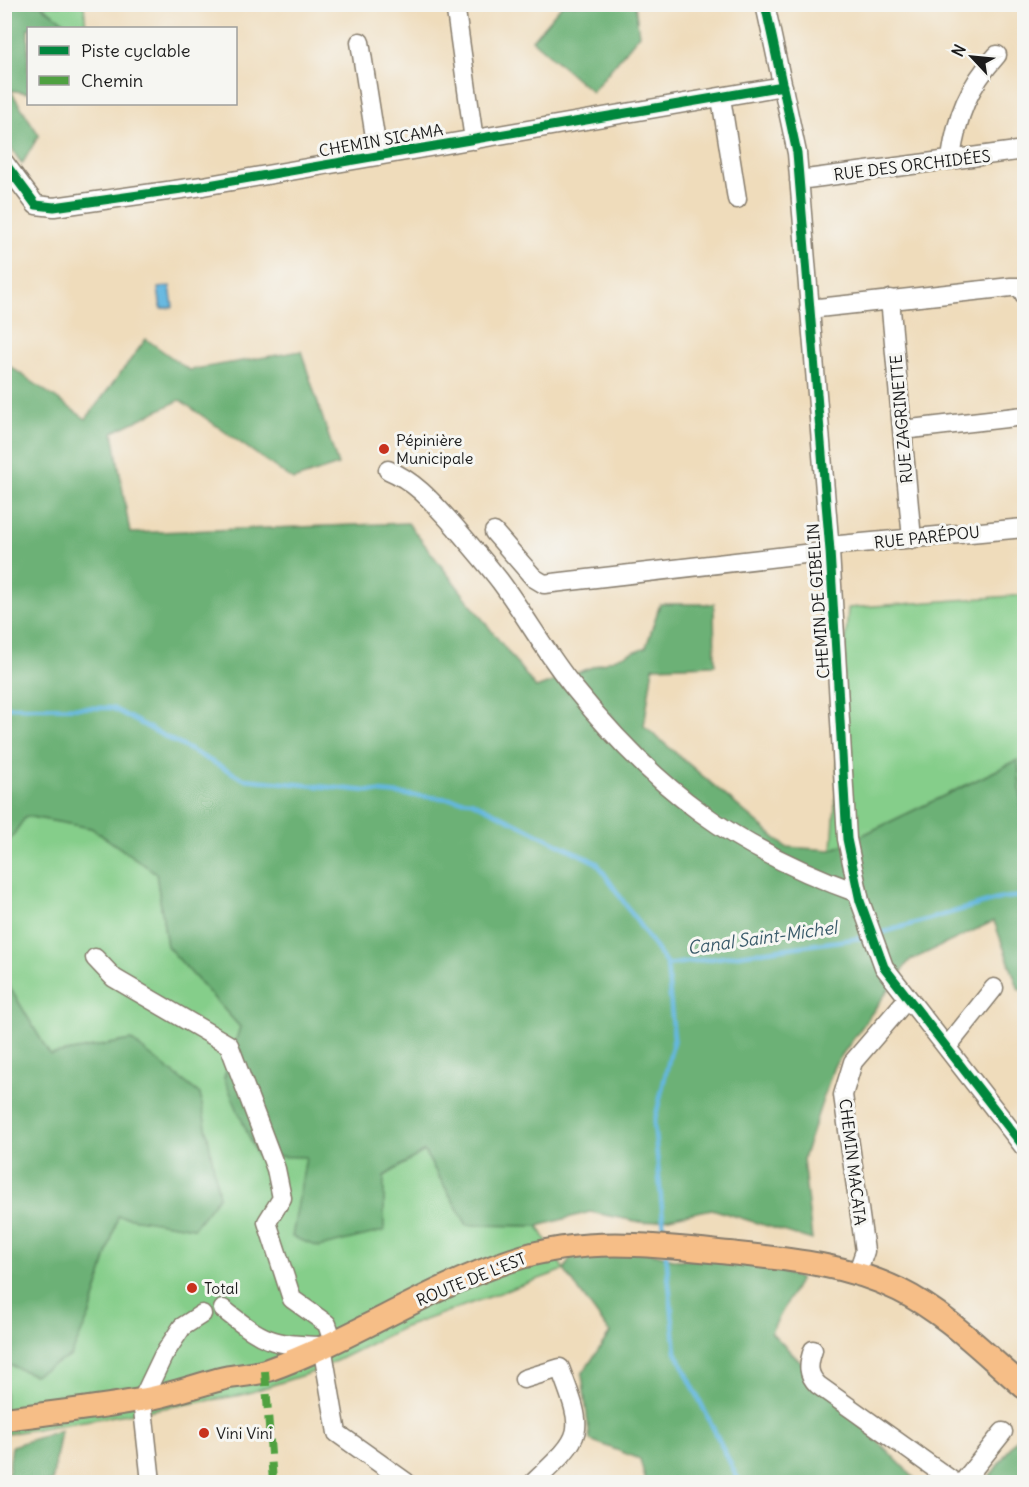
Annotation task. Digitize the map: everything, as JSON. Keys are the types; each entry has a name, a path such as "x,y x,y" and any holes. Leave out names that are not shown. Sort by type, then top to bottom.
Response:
{"main road":[{"name":"ROUTE DE L'EST","path":"4,1419 142,1400 226,1378 266,1371 328,1344 427,1294 512,1260 569,1246 621,1242 808,1262 857,1274 899,1291 937,1314 1024,1387"}],"street":[{"path":"455,4 474,140"},
{"name":"CHEMIN DE GIBELIN","path":"765,4 797,153 830,549 847,840 858,893 870,934 884,967 1024,1147"},
{"path":"360,42 378,156"},
{"path":"951,158 955,130 964,104 978,77 997,55"},
{"name":"CHEMIN SICAMA","path":"4,162 36,205 54,207 203,186 783,86"},
{"path":"721,98 737,199"},
{"name":"RUE DES ORCHIDÉES","path":"799,180 1024,150"},
{"path":"809,309 890,299 1023,291"},
{"name":"RUE ZAGRINETTE","path":"890,299 912,539"},
{"path":"902,430 1024,416"},
{"path":"388,470 408,478 433,502 499,580 575,688 657,779 711,821 761,852 815,878 858,893"},
{"name":"RUE PARÉPOU","path":"494,532 534,578 544,584 912,539 1024,528"},
{"path":"95,958 114,978 229,1046 276,1169 282,1198 267,1222 292,1299 327,1324 337,1433 406,1482"},
{"path":"947,1047 994,988"},
{"name":"CHEMIN MACATA","path":"857,1274 865,1251 843,1095 853,1062 908,998"},
{"path":"224,1309 255,1334 284,1345 328,1344"},
{"path":"150,1482 142,1400 162,1356 182,1327 202,1314"},
{"path":"813,1350 809,1364 810,1377 818,1385 954,1482"},
{"path":"524,1379 560,1368 579,1423 574,1438 562,1455 534,1482"},
{"path":"963,1482 1003,1432"}],"green space":[{"path":"4,5 40,5 64,22 62,27 27,27 27,93 10,90 39,135 22,164 5,139"},
{"path":"40,5 84,5 86,27 61,27 63,22"},
{"path":"562,5 635,5 639,35 592,92 532,40"},
{"path":"146,339 189,370 301,351 338,465 293,480 180,400 113,432 130,533 408,523 536,688 646,647 660,604 714,604 715,665 653,667 644,726 786,847 832,850 1018,760 1024,838 1024,990 1019,990 994,921 909,961 834,1066 803,1159 812,1240 712,1209 645,1223 590,1212 538,1226 467,1225 424,1151 384,1176 384,1231 319,1247 292,1237 306,1157 257,1156 224,1078 240,1027 167,946 156,873 91,828 26,816 5,847 5,363 86,419"},
{"path":"1024,595 1024,838 1018,760 832,850 848,608"},
{"path":"25,816 91,828 156,873 167,946 240,1027 224,1078 306,1157 385,1176 424,1151 467,1225 538,1226 564,1270 402,1328 316,1371 242,1395 5,1434 5,1363 34,1375 90,1314 118,1215 194,1228 131,1040 50,1055 5,979 5,847"},
{"path":"5,979 50,1055 131,1040 200,1094 219,1196 194,1228 118,1216 90,1314 71,1356 34,1375 5,1363"},
{"path":"634,1248 677,1260 708,1259 773,1268 800,1279 771,1332 918,1482 646,1482 640,1459 590,1440 582,1374 610,1333 564,1270 574,1250"},
{"path":"1024,1428 1024,1482 986,1482"},
{"path":"61,1430 52,1482 7,1482 12,1446"}],"water":[{"path":"170,286 173,307 161,309 158,288"}],"waterway":[{"path":"4,707 112,708 244,779 471,801 597,863 667,965 674,1038 654,1124 665,1240"},
{"name":"Canal Saint-Michel","path":"881,933 1002,898 1024,896"},
{"name":"Canal Saint-Michel","path":"667,965 861,938"},
{"path":"666,1255 676,1352 738,1479 744,1482"}],"marked path":[{"path":"265,1371 273,1482"}],"cycle path":[{"path":"765,4 797,153 830,551 847,839 860,901 884,967 1024,1147"},
{"path":"4,162 36,205 54,207 203,186 783,86"}],"place":[{"name":"Pépinière Municipale","path":"384,449"},
{"name":"Total","path":"192,1288"},
{"name":"Vini Vini","path":"204,1433"}]}
